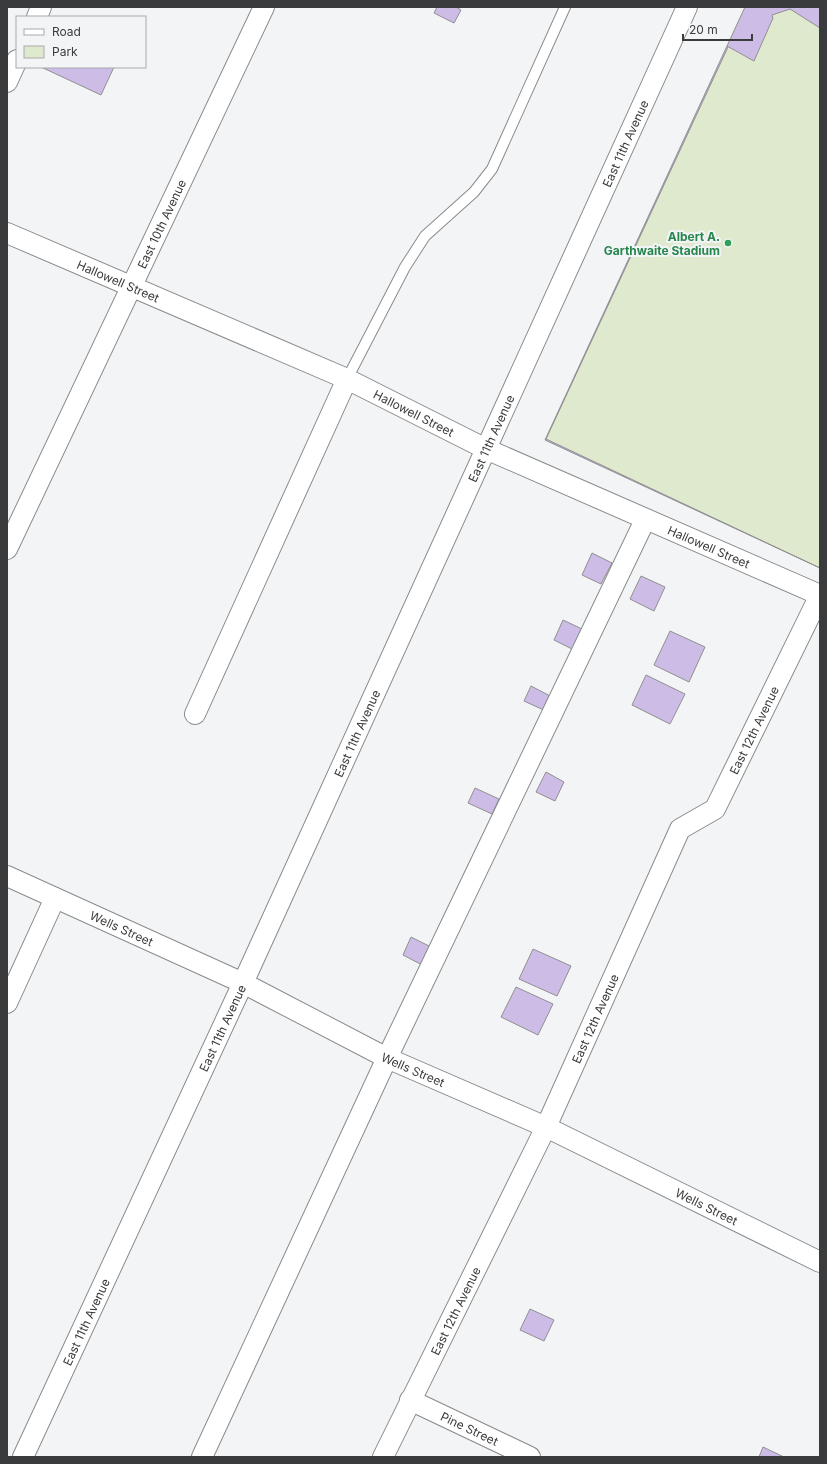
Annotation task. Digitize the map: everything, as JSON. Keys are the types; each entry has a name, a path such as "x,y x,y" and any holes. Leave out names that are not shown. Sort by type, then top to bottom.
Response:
{"street":[{"name":"East 10th Avenue","path":"7,549 264,7"},
{"name":"East 11th Avenue","path":"23,1457 243,983 687,7"},
{"path":"7,82 16,62"},
{"name":"Hallowell Street","path":"7,233 347,379 486,450 820,595"},
{"path":"195,714 347,379"},
{"path":"202,1457 387,1058 645,520"},
{"name":"East 12th Avenue","path":"383,1457 546,1127 680,829 715,809 820,595"},
{"name":"Wells Street","path":"7,876 243,983 387,1058 546,1127 820,1262"},
{"path":"7,1003 55,898"},
{"name":"Pine Street","path":"410,1400 530,1457"}],"lane":[{"path":"347,379 405,266 425,236 474,192 492,169 566,7"}],"green space":[{"name":"Albert A. Garthwaite Stadium","path":"745,7 820,7 820,568 545,440"}],"building":[{"path":"437,7 456,7 461,10 454,23 434,13"},
{"path":"745,7 820,7 820,28 790,9 772,15 773,18 754,61 727,46"},
{"path":"727,46 728,47 546,439 820,568 545,440"},
{"path":"43,68 114,68 101,95"},
{"path":"592,553 612,563 601,584 582,575"},
{"path":"641,576 665,587 654,611 630,599"},
{"path":"563,620 582,629 572,649 554,640"},
{"path":"670,631 705,647 689,682 654,665"},
{"path":"646,675 685,694 670,724 632,705"},
{"path":"531,686 552,697 546,711 524,701"},
{"path":"546,772 564,782 555,801 536,792"},
{"path":"475,788 499,799 492,814 468,803"},
{"path":"411,937 435,949 426,967 403,955"},
{"path":"533,949 571,966 557,996 519,979"},
{"path":"516,987 553,1004 538,1035 501,1017"},
{"path":"530,1309 554,1320 544,1341 520,1330"},
{"path":"763,1447 784,1457 759,1457"}],"place":[{"name":"Albert A. Garthwaite Stadium","path":"728,243"}]}
